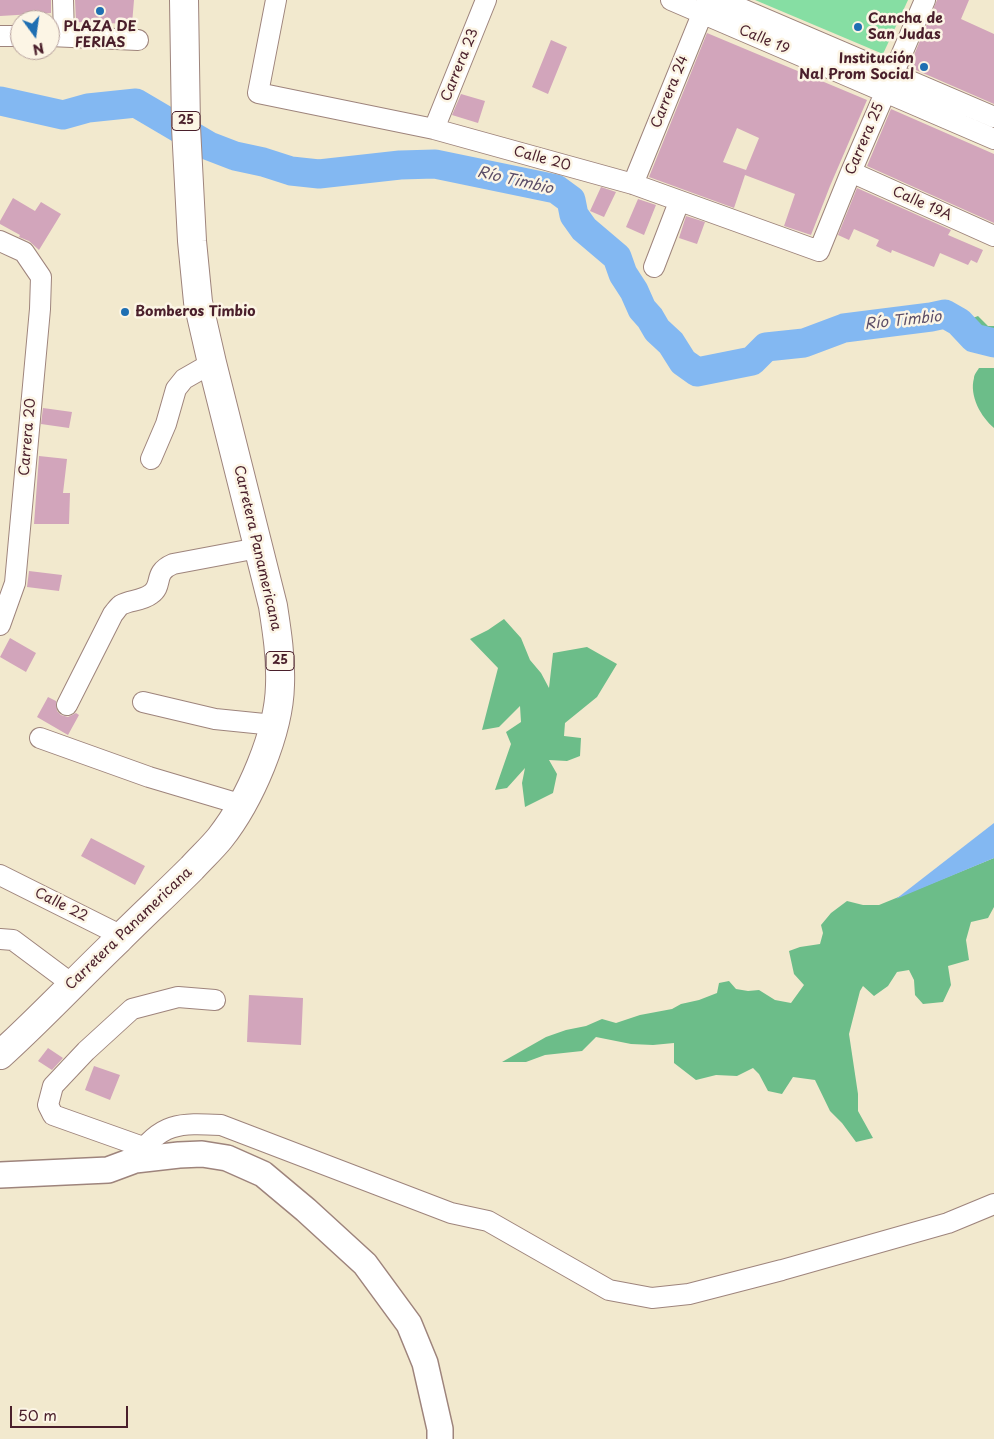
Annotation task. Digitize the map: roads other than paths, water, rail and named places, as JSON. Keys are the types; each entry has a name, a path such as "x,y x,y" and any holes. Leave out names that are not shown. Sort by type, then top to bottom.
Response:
{"highway":[{"name":"Carretera Panamericana","path":"0,1055 41,1017 72,984 220,839 243,805 261,764 274,725 280,687 280,646 273,606 198,302 192,241 186,127 184,0"}],"main road":[{"path":"0,1175 108,1170 139,1154 202,1154 227,1158 264,1174 365,1264 409,1324 425,1363 440,1429 440,1439"}],"street":[{"path":"60,18 63,0"},
{"name":"Calle 20","path":"276,0 258,94 434,130 633,184 819,251"},
{"name":"Carrera 23","path":"434,130 486,0"},
{"name":"Calle 19","path":"671,0 705,7 885,91 994,139"},
{"name":"Calle 19","path":"721,0 994,117"},
{"name":"Carrera 25","path":"819,251 850,172 925,0"},
{"name":"Carrera 24","path":"633,184 705,7"},
{"path":"60,35 138,40"},
{"name":"Calle 19A","path":"850,172 994,236"},
{"path":"654,267 679,202"},
{"name":"Carrera 20","path":"0,241 24,252 41,277 40,309 15,583 0,625"},
{"path":"151,458 166,424 176,389 184,379 212,363"},
{"path":"67,705 113,614 121,605 151,594 156,588 163,568 173,564 258,548"},
{"path":"144,702 215,718 274,725"},
{"path":"40,738 148,777 243,805"},
{"name":"Calle 22","path":"0,875 122,936"},
{"path":"0,939 13,940 72,984"},
{"path":"215,1000 178,997 132,1009 86,1051 53,1086 48,1104 53,1115 139,1154 154,1137 171,1127 189,1123 222,1125 451,1213 488,1221 609,1290 652,1298 689,1294 782,1270 948,1223 994,1204"}],"water":[{"path":"994,823 994,858 896,899"}],"waterway":[{"name":"Río Timbio","path":"0,101 63,115 88,108 136,103 209,146 235,156 291,171 319,174 400,165 435,164 556,189 571,200 574,215 584,229 617,257 623,274 634,291 642,309 657,330 671,343 683,362 697,372 752,361 766,347 804,343 844,328 945,314 959,322 974,338 994,343"}],"place":[{"name":"PLAZA DE FERIAS","path":"100,11"},
{"name":"Cancha de San Judas","path":"858,27"},
{"name":"Institución Nal Prom Social","path":"924,67"},
{"name":"Bomberos Timbio","path":"125,312"}]}
